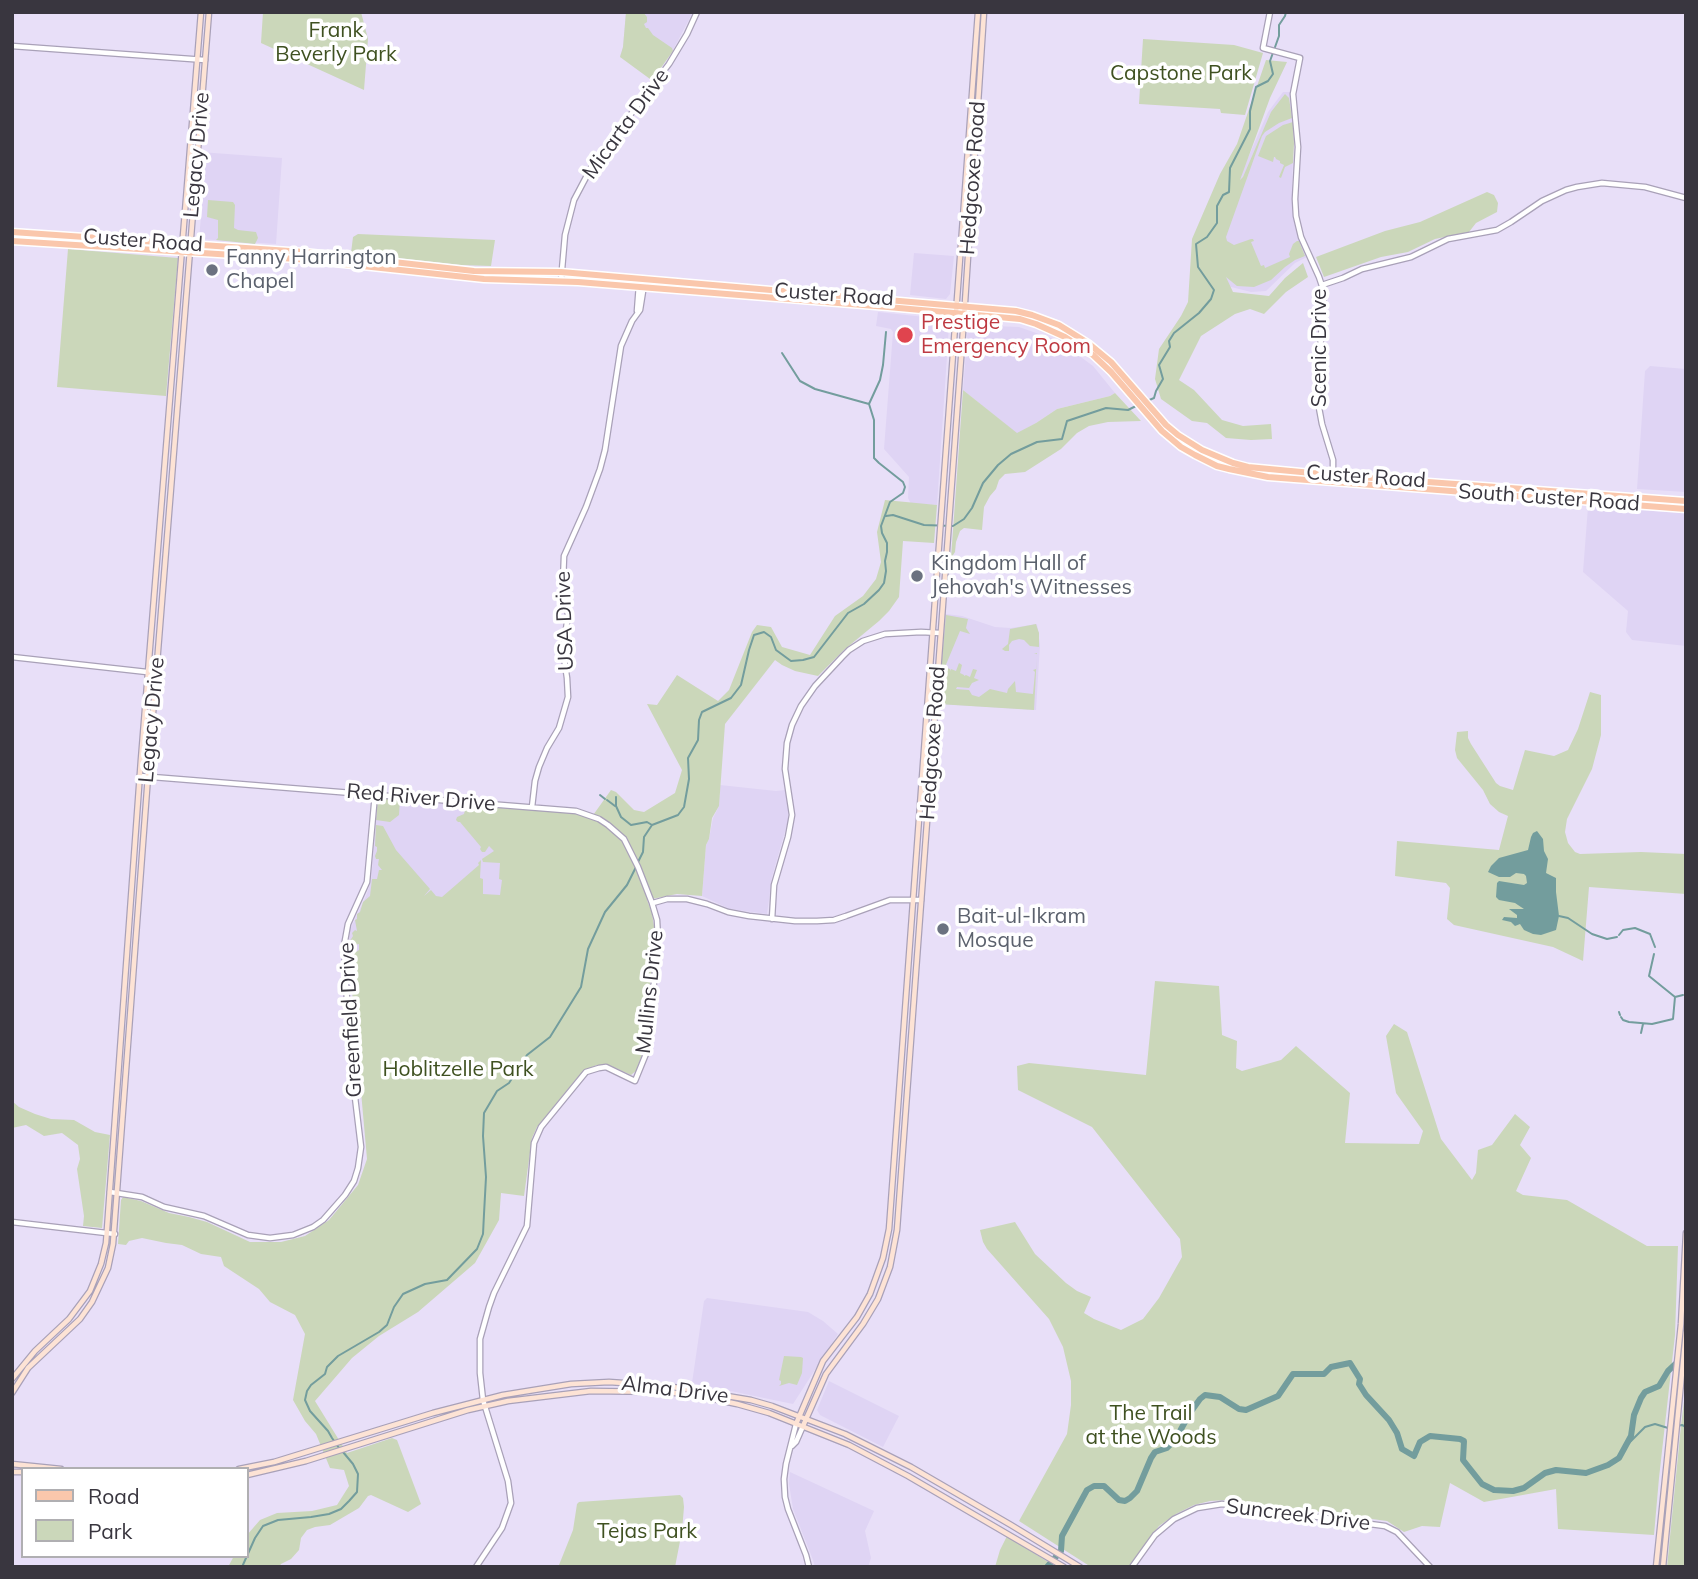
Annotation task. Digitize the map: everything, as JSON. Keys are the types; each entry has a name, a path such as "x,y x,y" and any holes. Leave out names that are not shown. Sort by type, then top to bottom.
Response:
{"main road":[{"name":"Legacy Drive","path":"12,1393 28,1368 80,1319 108,1268 114,1234 185,307 187,176 201,12"},
{"name":"Legacy Drive","path":"12,1379 69,1319 90,1292 101,1264 107,1233 177,306 195,177 209,12"},
{"name":"Hedgcoxe Road","path":"796,1424 823,1362 865,1303 880,1270 888,1240 978,12"},
{"name":"Hedgcoxe Road","path":"803,1426 820,1383 830,1366 863,1324 878,1299 893,1255 897,1230 984,12"},
{"path":"187,176 195,177"},
{"path":"962,222 970,222"},
{"name":"Custer Road","path":"12,232 484,279 642,283"},
{"name":"Custer Road","path":"12,241 127,244"},
{"name":"Custer Road","path":"186,248 304,251 474,271 561,272 642,283 964,310 1016,311 1059,325 1098,350 1181,446 1216,466 1258,475 1686,501"},
{"path":"260,249 260,257"},
{"path":"177,306 185,307"},
{"path":"949,396 958,396"},
{"path":"944,467 953,468"},
{"name":"South Custer Road","path":"1439,486 1686,509"},
{"path":"1663,1567 1686,1233"},
{"path":"90,1292 96,1294"},
{"path":"1674,1416 1686,1333"},
{"path":"823,1362 830,1366"},
{"name":"Alma Drive","path":"248,1467 289,1458 433,1413 534,1390 609,1382 667,1386 738,1397 806,1418 913,1468 1080,1567"},
{"name":"Alma Drive","path":"248,1475 291,1465 485,1406 590,1391 667,1392 699,1396 769,1413 860,1450 1065,1567"},
{"path":"737,1404 738,1397"},
{"path":"433,1413 436,1420"},
{"path":"1656,1567 1672,1439"},
{"path":"860,1450 863,1443"},
{"path":"289,1458 291,1465"},
{"path":"12,1464 43,1467"}],"street":[{"name":"Micarta Drive","path":"561,281 565,235 574,200 598,157 669,64 697,12"},
{"name":"Scenic Drive","path":"1270,12 1264,49 1300,58 1293,94 1298,134 1296,216 1301,237 1322,285 1324,299 1317,397 1333,460 1333,478"},
{"path":"12,46 205,60"},
{"path":"1322,285 1362,269 1411,257 1448,239 1497,230 1542,201 1577,187 1602,183 1645,187 1686,198"},
{"name":"USA Drive","path":"532,807 539,767 559,728 568,697 563,650 568,615 563,582 564,556 600,469 621,346 636,316 642,283"},
{"path":"772,919 774,885 789,837 792,815 785,769 787,743 801,706 815,686 856,645 885,634 940,633"},
{"path":"12,657 156,673"},
{"name":"Red River Drive","path":"140,776 576,811 594,817 624,839 652,903"},
{"name":"Greenfield Drive","path":"110,1192 142,1197 164,1207 204,1216 248,1235 270,1238 293,1235 313,1227 323,1220 354,1181 361,1157 350,1056 344,946 348,925 367,882 375,794"},
{"path":"652,903 667,899 687,900 729,913 807,921 834,920 884,901 921,900"},
{"name":"Mullins Drive","path":"483,1400 480,1339 492,1300 527,1226 532,1152 539,1131 586,1072 606,1068 635,1081 644,1062 650,1035 658,938 652,903"},
{"path":"12,1222 114,1234"},
{"path":"477,1567 502,1528 511,1503 508,1481 483,1400"},
{"name":"Hedgcoxe Road","path":"796,1424 786,1464 785,1497 809,1567"},
{"name":"Hedgcoxe Road","path":"791,1447 796,1443 803,1426"},
{"name":"Suncreek Drive","path":"1132,1567 1155,1535 1174,1518 1196,1508 1222,1504 1385,1526 1397,1532 1430,1567"}],"shaded area":[{"path":"626,12 693,12 673,50 651,78 620,56"},
{"path":"1283,92 1290,92 1294,130 1293,209 1297,232 1307,257 1295,263 1266,291 1251,292 1227,286 1219,270 1217,254 1220,237 1234,203 1237,183 1268,112"},
{"path":"200,152 282,158 276,244 199,239 201,217 195,217"},
{"path":"914,253 954,256 950,294 946,299 910,295"},
{"path":"878,312 944,319 949,326 937,505 911,504 908,498 909,477 884,449 893,332 891,329 876,326"},
{"path":"968,325 1019,327 1059,341 1093,366 1115,393 1057,409 1017,434 963,390"},
{"path":"1650,366 1686,369 1686,492 1637,489 1645,371"},
{"path":"1588,507 1686,513 1686,646 1632,640 1626,632 1628,611 1583,572"},
{"path":"946,614 962,616 995,627 1011,628 1037,624 1040,645 1036,710 938,704"},
{"path":"720,785 785,790 788,821 772,877 767,914 730,909 702,896 706,845 719,806"},
{"path":"378,799 486,807 484,831 504,863 505,898 377,966 348,946 350,930 371,881"},
{"path":"1537,831 1543,839 1548,859 1546,873 1556,878 1559,916 1556,930 1541,935 1524,930 1520,924 1515,926 1502,920 1504,917 1517,918 1509,909 1524,909 1496,897 1499,881 1524,885 1527,883 1526,876 1516,873 1510,877 1499,877 1488,872 1499,858 1528,850 1531,837"},
{"path":"707,1298 808,1312 838,1334 793,1404 692,1383 704,1301"},
{"path":"829,1381 899,1416 883,1447 820,1415 817,1410"},
{"path":"790,1472 874,1511 865,1531 871,1558 868,1567 815,1567 793,1509"}],"green space":[{"name":"Frank Beverly Park","path":"263,12 361,12 368,39 364,90 261,43"},
{"path":"626,12 643,12 647,17 644,24 646,28 672,48 673,51 653,79 620,57"},
{"name":"Capstone Park","path":"1143,39 1234,45 1263,53 1245,115 1221,113 1220,109 1139,104"},
{"path":"1266,60 1287,62 1270,98 1240,180 1271,112 1285,94 1289,98 1292,118 1279,123 1262,136 1226,237 1227,241 1234,245 1253,239 1251,242 1261,266 1264,265 1265,268 1290,257 1293,244 1297,241 1305,256 1285,267 1271,280 1254,287 1237,286 1226,277 1233,292 1269,296 1303,263 1308,277 1286,292 1264,314 1250,309 1235,314 1201,336 1179,380 1194,390 1222,420 1243,426 1271,424 1272,439 1251,440 1226,438 1207,423 1192,421 1161,399 1155,379 1159,349 1188,302 1192,239 1220,174 1237,144"},
{"path":"1293,122 1293,163 1285,167 1281,178 1279,177 1284,165 1280,161 1275,157 1273,162 1258,156 1266,136"},
{"path":"1487,192 1494,195 1498,203 1497,212 1476,223 1469,232 1435,239 1408,252 1381,257 1324,277 1316,257 1385,231 1420,222"},
{"path":"208,200 233,202 234,228 256,232 258,238 255,244 216,240 218,220 207,217"},
{"path":"358,234 495,240 491,266 461,265 351,253 353,237"},
{"path":"68,249 178,258 166,396 57,387"},
{"path":"963,390 1017,433 1057,409 1115,393 1141,421 1108,422 1089,426 1077,433 1061,449 1025,472 1005,474 984,507 982,530 964,528 960,531 951,558"},
{"name":"Hoblitzelle Park","path":"885,500 937,505 934,543 903,541 899,597 889,611 818,676 795,671 775,660 725,724 719,806 712,818 706,845 702,896 677,894 647,900 654,926 653,955 645,1047 636,1071 631,1075 611,1066 597,1065 577,1078 537,1127 532,1138 524,1196 501,1193 499,1220 475,1263 418,1312 379,1336 352,1358 315,1401 347,1453 392,1438 397,1440 421,1504 408,1512 371,1495 359,1508 330,1525 307,1530 301,1538 299,1550 279,1567 228,1567 233,1558 248,1558 248,1534 260,1520 277,1513 312,1511 337,1505 349,1486 344,1470 330,1468 316,1434 293,1400 305,1334 295,1315 270,1302 259,1289 224,1266 221,1257 201,1254 182,1245 142,1238 129,1241 126,1245 118,1244 121,1200 123,1197 141,1201 169,1213 207,1222 250,1242 281,1242 305,1236 329,1220 358,1185 367,1159 348,946 356,952 359,950 359,944 348,944 352,933 357,931 357,914 363,902 370,896 372,879 377,879 379,870 382,870 378,865 379,859 375,856 376,825 383,826 396,850 430,889 424,896 431,890 436,896 442,897 479,865 481,860 483,894 500,895 500,863 483,862 482,859 494,851 489,846 482,852 481,847 456,820 464,814 466,806 570,812 591,818 611,790 634,810 644,812 675,793 682,770 647,704 657,705 677,675 718,701 729,690 757,625 771,627 782,647 810,655 835,616 863,596 876,579 881,562 877,532"},
{"path":"946,615 968,619 966,628 970,634 960,631 945,667 956,671 959,663 962,665 960,673 970,677 973,669 977,670 974,678 979,680 969,688 956,689 969,690 972,695 979,697 990,689 1007,693 1015,681 1016,692 1033,694 1033,670 1036,669 1037,658 1034,710 938,704"},
{"path":"1036,624 1039,647 1030,646 1019,639 1012,641 1009,651 1002,649 1008,644 1010,629"},
{"path":"1590,692 1601,695 1601,735 1592,769 1567,819 1565,832 1568,843 1580,854 1686,854 1686,894 1589,887 1583,961 1553,947 1454,925 1447,919 1450,888 1446,883 1395,876 1397,841 1499,850 1508,816 1490,804 1483,790 1457,758 1457,732 1468,731 1471,744 1496,783 1513,790 1525,750 1554,756 1568,750"},
{"path":"378,798 400,800 399,815 390,822 376,820"},
{"name":"The Trail at the Woods","path":"1155,981 1219,986 1222,1035 1237,1041 1236,1068 1242,1071 1281,1060 1296,1046 1350,1093 1345,1143 1419,1144 1423,1131 1396,1093 1386,1036 1394,1024 1407,1032 1441,1139 1472,1180 1476,1173 1478,1150 1492,1145 1515,1114 1530,1127 1520,1145 1531,1158 1516,1191 1523,1195 1567,1200 1647,1246 1678,1246 1675,1335 1654,1535 1558,1529 1556,1489 1484,1502 1450,1483 1440,1527 1422,1526 1404,1532 1387,1521 1228,1500 1194,1505 1159,1526 1128,1567 1091,1567 1019,1521 1067,1434 1071,1381 1063,1347 1049,1319 987,1249 980,1230 1015,1222 1035,1254 1066,1283 1091,1297 1084,1313 1121,1330 1143,1319 1159,1298 1182,1257 1180,1239 1092,1127 1018,1090 1017,1066 1029,1063 1146,1075"},
{"path":"12,1101 35,1114 51,1119 74,1120 95,1132 110,1135 102,1228 83,1226 77,1169 80,1159 78,1145 62,1133 44,1136 26,1125 12,1128"},
{"path":"784,1356 803,1358 802,1373 797,1385 789,1383 779,1386"},
{"path":"1686,1386 1686,1567 1667,1567 1681,1425"},
{"name":"Tejas Park","path":"680,1495 684,1507 675,1567 560,1567 579,1502"},
{"path":"1007,1536 1056,1567 995,1567"}],"waterway":[{"path":"1147,401 1154,398 1163,379 1159,365 1170,347 1169,341 1174,333 1199,313 1211,299 1214,290 1198,267 1196,244 1207,237 1217,223 1217,206 1223,195 1229,192 1230,168 1250,129 1250,111 1256,87 1268,81 1273,74 1270,61 1279,36 1279,25 1286,12"},
{"path":"638,862 643,852 644,837 652,825 678,815 684,807 689,779 688,758 698,740 702,712 731,698 741,685 754,635 764,632 771,637 776,650 791,661 814,657 848,613 864,604 884,583 887,543 881,526 890,502 903,493 905,487 903,482 874,458 874,420 869,404 880,380 886,332"},
{"path":"782,353 800,381 815,389 869,404"},
{"path":"886,516 893,515 924,525 953,526 964,519 983,483 1011,454 1037,442 1062,439 1067,421 1106,408 1128,410 1136,406"},
{"path":"600,795 605,799"},
{"path":"616,797 616,806 621,817 631,825 647,822 652,825"},
{"path":"607,800 615,806"},
{"path":"339,1448 310,1411 305,1400 307,1391 325,1374 327,1367 338,1356 387,1325 403,1294 425,1284 447,1280 477,1249 483,1234 486,1177 484,1113 497,1091 509,1083 527,1055 550,1037 581,987 588,949 605,912 627,885 636,867"},
{"path":"1559,916 1568,918 1592,934 1607,939 1617,937"},
{"path":"1619,935 1623,930 1635,928 1650,934 1655,947"},
{"path":"1654,954 1649,976 1675,997 1683,995"},
{"path":"1621,1017 1629,1022 1652,1024 1673,1019 1675,997"},
{"path":"1641,1033 1643,1024"},
{"path":"1047,1567 1061,1551 1062,1536 1087,1490 1094,1486 1104,1486 1119,1500 1130,1498 1137,1491 1155,1452 1167,1448 1175,1440 1190,1413 1205,1395 1220,1397 1239,1409 1246,1410 1278,1396 1293,1374 1324,1374 1331,1367 1350,1363 1366,1395 1397,1433 1402,1449 1414,1456 1420,1442 1430,1436 1460,1439 1464,1441 1463,1460 1482,1484 1494,1490 1513,1491 1524,1488 1545,1473 1556,1470 1586,1473 1619,1458 1631,1436 1634,1415 1641,1398 1645,1392 1659,1386 1668,1371 1686,1354"},
{"path":"1625,1447 1645,1427 1655,1424 1668,1428"},
{"path":"1677,1426 1686,1427"},
{"path":"248,1554 263,1526 278,1520 329,1514 341,1509 357,1492 358,1474 343,1452"},
{"path":"242,1567 246,1558"}],"place":[{"name":"Fanny Harrington Chapel","path":"212,270"},
{"name":"Prestige Emergency Room","path":"905,335"},
{"name":"Kingdom Hall of Jehovah's Witnesses","path":"917,576"},
{"name":"Bait-ul-Ikram Mosque","path":"943,929"}]}
